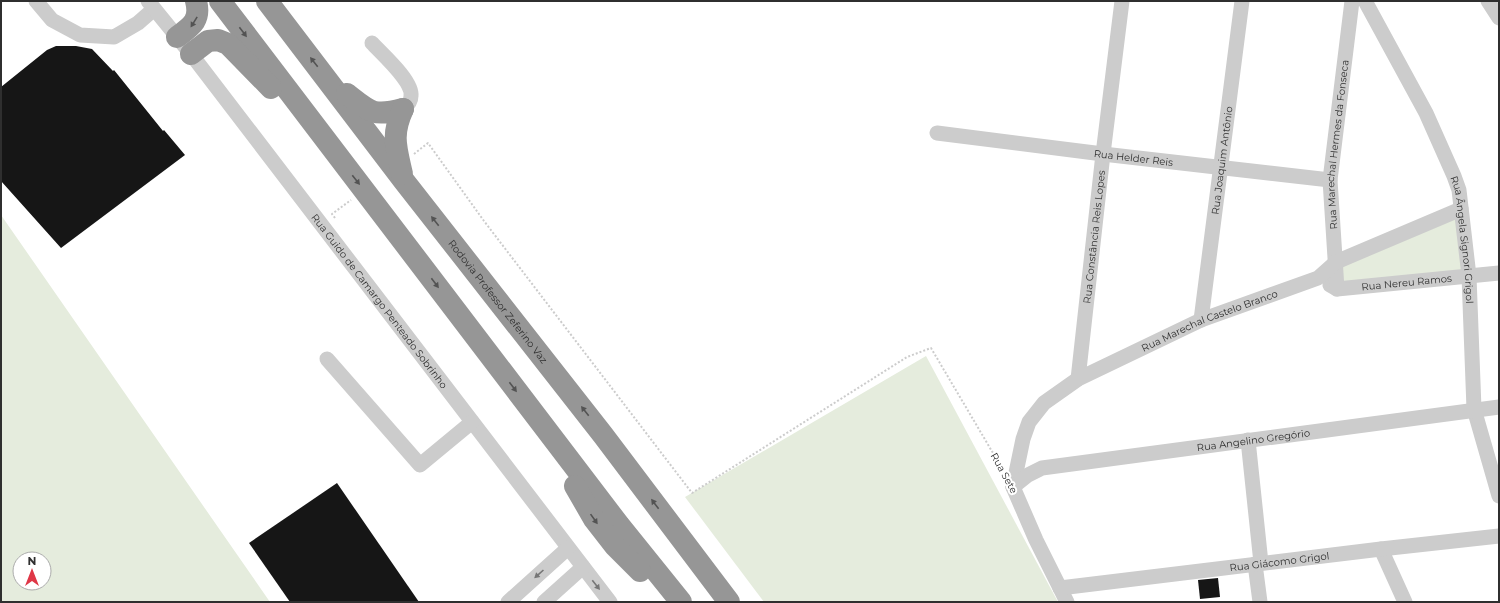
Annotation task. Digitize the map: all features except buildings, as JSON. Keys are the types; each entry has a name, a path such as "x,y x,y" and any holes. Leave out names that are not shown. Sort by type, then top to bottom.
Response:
{"highway":[{"path":"177,37 190,28 197,18 198,13 196,1"},
{"path":"220,1 541,424 681,602"},
{"name":"Rodovia Professor Zeferino Vaz","path":"267,1 404,181 608,442 729,602"},
{"path":"191,54 208,42 218,40 228,44 336,155"},
{"path":"329,82 364,108 376,113 403,109"},
{"path":"403,109 398,120 395,133 396,146 404,181"},
{"path":"541,424 594,519 615,546 667,602"}],"street":[{"path":"36,1 52,20 80,35 114,37 138,23 151,5"},
{"name":"Rua Constância Reis Lopes","path":"1078,379 1122,1"},
{"name":"Rua Joaquim Antônio","path":"1201,320 1242,1"},
{"name":"Rua Marechal Hermes da Fonseca","path":"1338,289 1330,180 1352,1"},
{"name":"Rua Ângela Signori Grigol","path":"1365,1 1426,113 1459,190 1469,276 1474,409 1499,496"},
{"path":"1488,1 1499,18"},
{"name":"Rua Guido de Camargo Penteado Sobrinho","path":"151,5 191,54 610,602"},
{"path":"372,43 409,85 411,96 408,105 403,109"},
{"name":"Rua Helder Reis","path":"937,133 1330,180"},
{"name":"Rua Marechal Castelo Branco","path":"1013,487 1023,439 1029,422 1044,403 1078,379 1201,320 1318,278 1336,262 1462,208"},
{"name":"Rua Nereu Ramos","path":"1338,289 1499,273"},
{"path":"1318,278 1338,289"},
{"path":"327,359 420,465 472,422"},
{"name":"Rua Angelino Gregório","path":"1013,487 1028,475 1042,468 1474,409 1499,407"},
{"path":"1248,440 1260,602"},
{"name":"Rua Sete","path":"1013,487 1036,540 1067,602"},
{"name":"Rua Giácomo Grigol","path":"1060,588 1499,536"},
{"path":"508,602 568,548"},
{"path":"1381,549 1404,602"},
{"path":"544,602 583,567"}],"path":[{"name":"Rua Sete","path":"428,143 484,221 692,493 906,357 931,348 1013,487"}],"green space":[{"path":"1458,214 1465,272 1342,288 1340,263"},
{"path":"1,215 270,602 1,602"},
{"path":"926,356 1058,602 764,602 685,497"}]}
